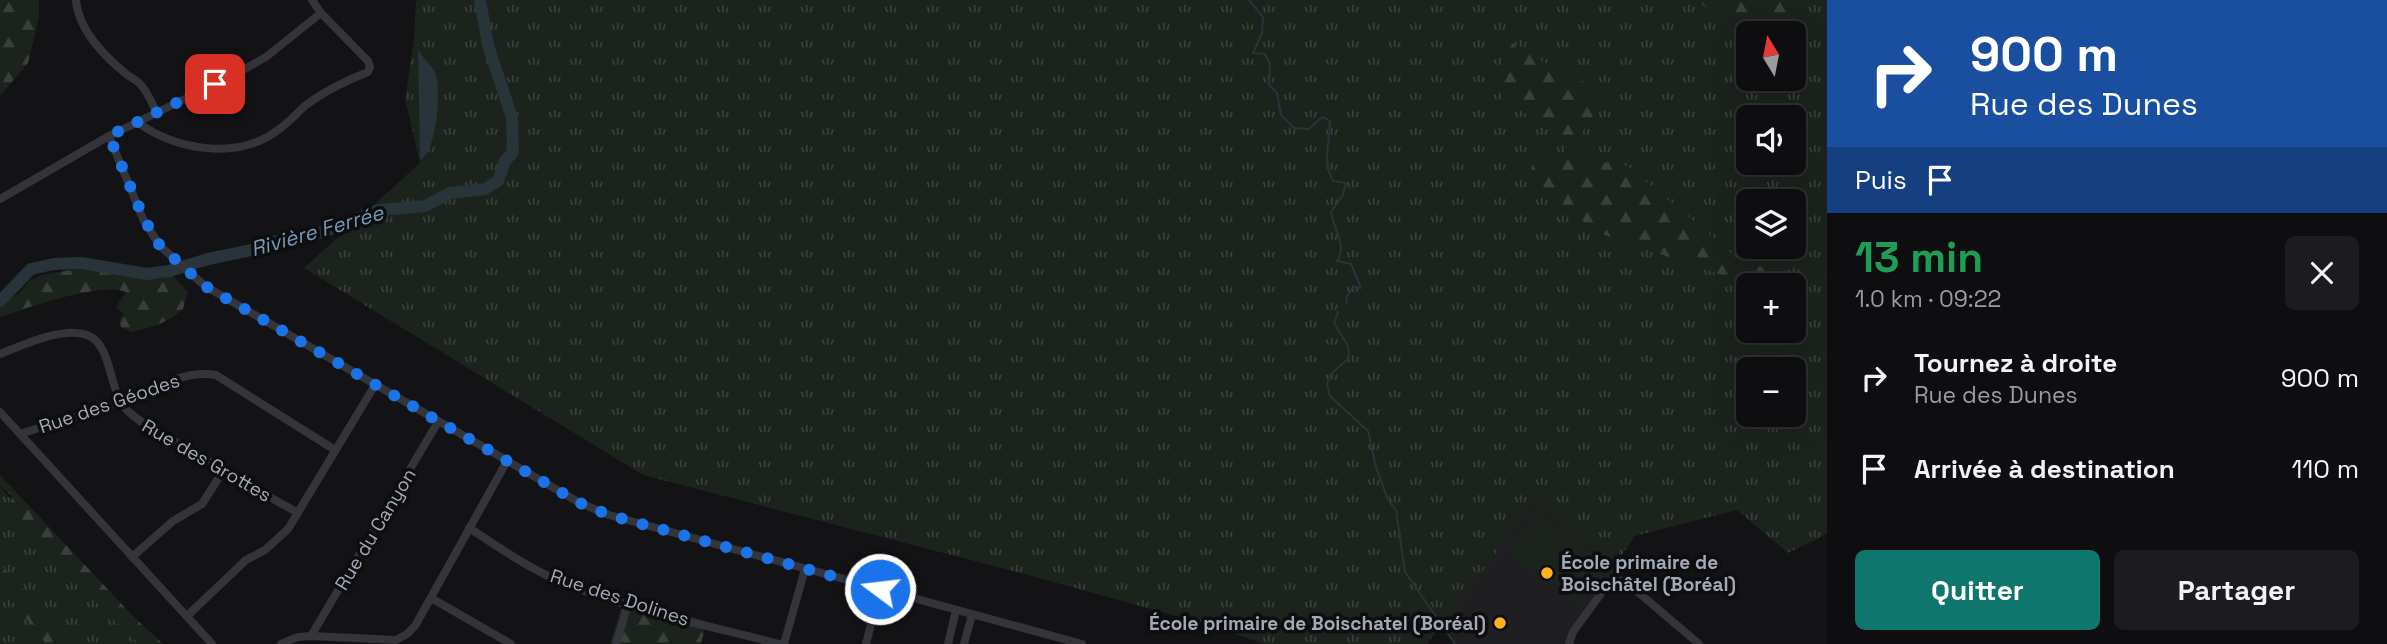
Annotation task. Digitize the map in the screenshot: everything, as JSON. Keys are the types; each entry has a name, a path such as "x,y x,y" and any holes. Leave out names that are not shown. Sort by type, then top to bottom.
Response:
{"street":[{"path":"76,0 85,29 126,75 139,82 156,112"},
{"path":"137,122 154,135 192,147 222,149 253,143 277,131 327,90 368,72 368,61 321,13 312,0"},
{"path":"0,199 109,136 266,57 321,13"},
{"path":"109,136 144,219 160,246 205,286 580,503 609,515 956,610 1049,640 1082,644"},
{"path":"0,354 32,341 63,334 89,335 103,352 120,402"},
{"name":"Rue des Géodes","path":"212,644 20,433 205,373 216,376 335,450"},
{"path":"187,616 246,561 276,541 288,528 374,385"},
{"name":"Rue des Grottes","path":"120,402 140,421 298,513"},
{"path":"0,412 20,433"},
{"name":"Rue du Canyon","path":"311,636 438,422"},
{"path":"281,644 298,637 396,640 407,634 415,626 507,461"},
{"path":"132,557 173,521 202,504 223,471"},
{"name":"Rue des Dolines","path":"469,528 562,582 628,604 782,644"},
{"path":"782,644 805,569"},
{"path":"1569,644 1573,632 1608,584 1615,580 1625,581 1699,644"},
{"path":"866,644 880,589"},
{"path":"431,598 511,644"},
{"path":"616,644 628,604"},
{"path":"948,644 956,610"},
{"path":"964,644 972,615"}],"shaded area":[{"path":"418,50 435,72 438,92 434,133 426,155 420,160"},
{"name":"École primaire de Boischâtel (Boréal)","path":"1534,503 1614,566 1615,580 1608,584 1569,644 1455,644 1441,624"}],"green space":[{"path":"0,0 39,0 39,17 28,63 0,96"},
{"path":"416,0 1827,0 1827,534 1788,553 1737,510 1635,536 1614,566 1534,503 1427,644 1264,644 1212,626 1021,573 643,475 304,268 420,163 405,99 414,39"},
{"path":"1697,0 1807,0 1804,21 1736,21 1736,31"},
{"path":"1513,43 1536,58 1585,82 1597,96 1595,111 1578,141 1578,155 1593,163 1617,162 1629,167 1736,256 1736,259 1743,259 1775,273 1736,273 1736,280 1605,235 1572,214 1538,182 1531,171 1533,160 1539,158 1558,162 1566,146 1562,133 1559,129 1510,106 1501,97 1501,68"},
{"path":"77,269 158,279 173,276 188,292 183,309 170,319 131,332 121,327 119,319 124,314 116,307 126,292 115,290 64,297 0,317 0,304 20,293 29,281 42,275"},
{"path":"0,475 134,617 163,644 139,644 113,620 10,509 12,496 0,486"},
{"path":"0,487 81,582 149,644 0,644"},
{"path":"1538,513 1609,566 1579,605 1508,552"},
{"path":"0,564 74,644 46,644 0,585"},
{"path":"624,599 707,621 701,644 610,644"}],"waterway":[{"name":"Rivière Ferrée","path":"0,301 31,269 54,264 81,263 147,274 169,271 208,259 257,249 269,243 323,232 379,210 425,206 450,193 485,189 498,181 505,161 513,152 512,118 488,45 480,0"},
{"path":"1249,0 1263,17 1262,33 1253,53 1265,54 1270,64 1269,85 1277,93 1281,115 1294,128 1309,129 1322,117 1330,121 1327,159 1330,174 1333,181 1346,183 1343,195 1331,212 1341,249 1337,261 1351,264 1361,288 1353,287 1346,298 1347,303"},
{"path":"1338,312 1334,323 1348,346 1349,358 1331,374 1327,384 1330,396 1368,431 1376,467 1388,500 1396,510 1405,572 1455,644"}],"place":[{"name":"École primaire de Boischâtel (Boréal)","path":"1547,573"},
{"name":"École primaire de Boischatel (Boréal)","path":"1500,623"}],"route":[{"path":"215,84 109,136 144,219 160,246 205,286 580,503 609,515 880,589"}]}
